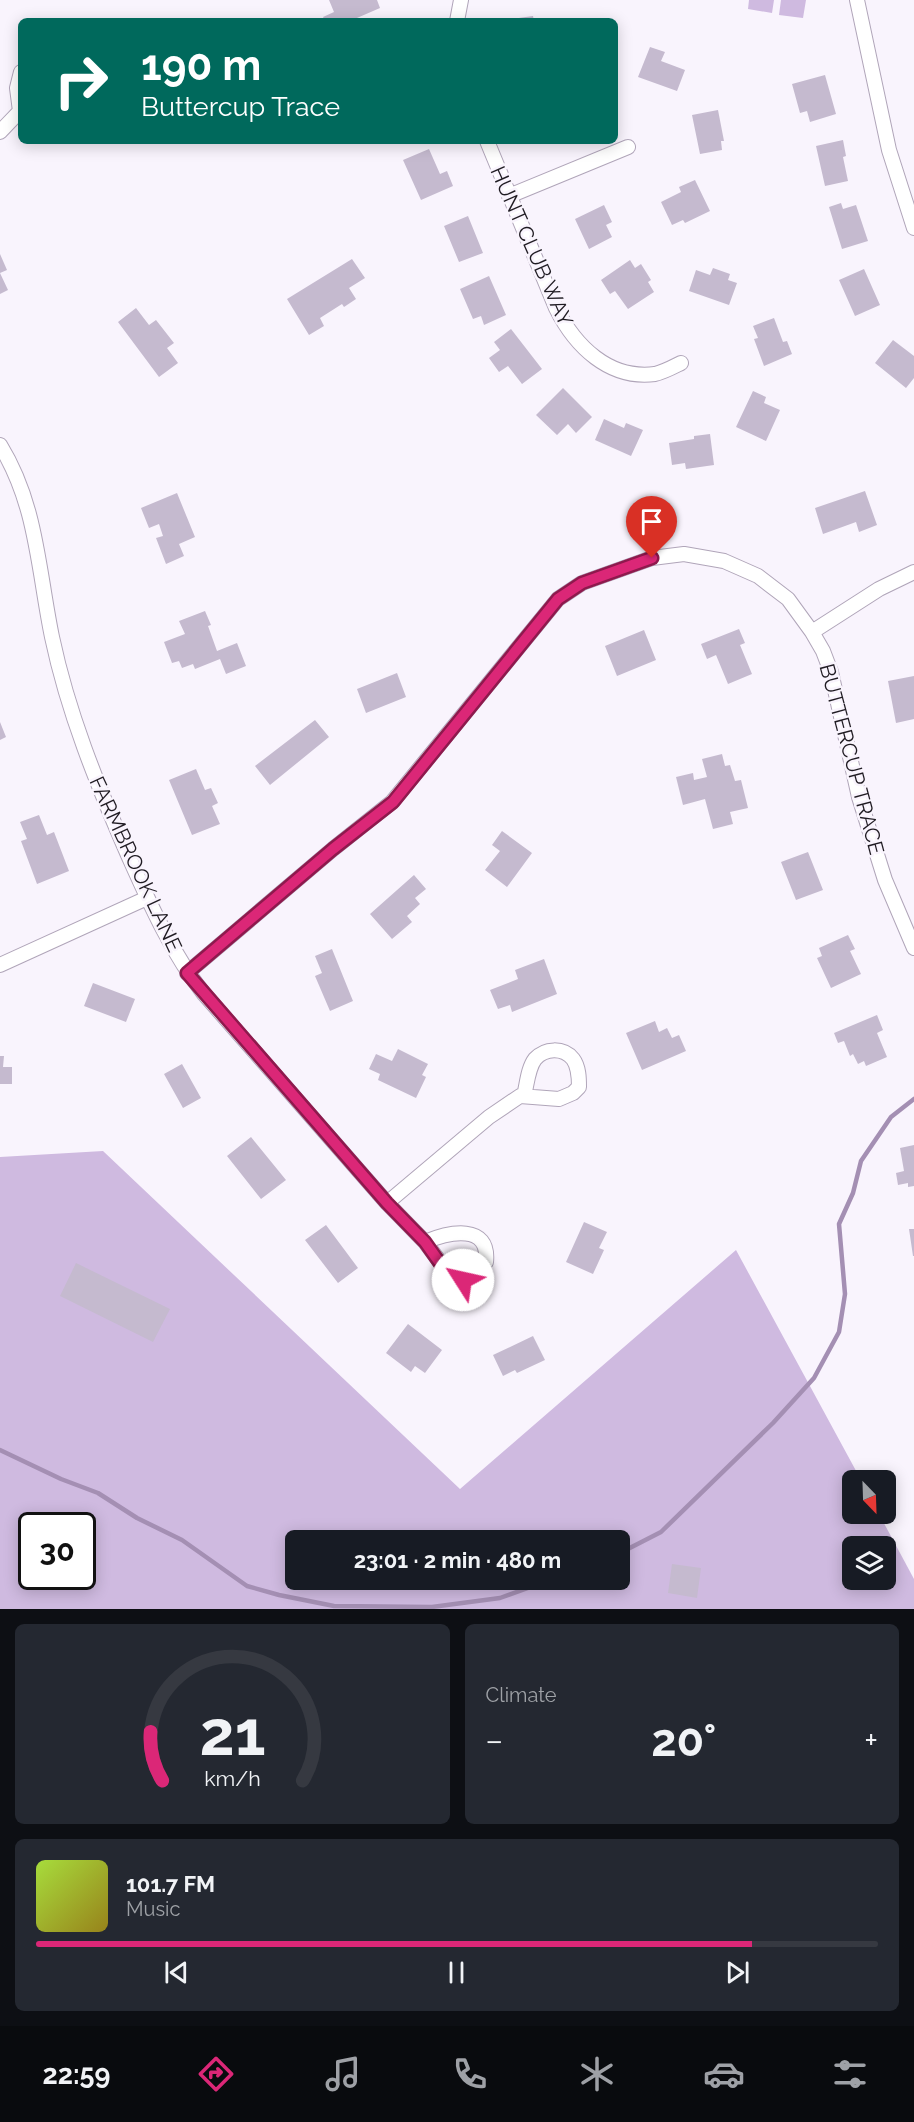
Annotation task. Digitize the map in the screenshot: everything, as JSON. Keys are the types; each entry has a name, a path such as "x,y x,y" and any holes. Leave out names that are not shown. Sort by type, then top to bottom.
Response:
{"street":[{"path":"458,18 461,0"},
{"path":"857,0 889,150 914,228"},
{"path":"0,132 18,112"},
{"name":"HUNT CLUB WAY","path":"488,144 556,308 566,327 580,345 605,364 630,374 657,374 681,363"},
{"path":"509,196 628,147"},
{"name":"FARMBROOK LANE","path":"0,445 16,474 33,525 52,638 74,721 99,790 168,941 187,973 387,1203 425,1242"},
{"name":"BUTTERCUP TRACE","path":"187,973 333,849 393,802 558,599 582,583 652,558 684,554 724,561 758,576 788,599 812,632 831,672 859,797 885,880 914,948"},
{"path":"812,632 879,589 914,572"},
{"path":"0,965 147,898"},
{"path":"387,1203 489,1117 520,1096 524,1096"}],"shaded area":[{"path":"749,0 774,0 772,13 748,9"},
{"path":"781,0 806,0 803,18 779,15"},
{"path":"103,1151 460,1489 736,1250 856,1470 842,1470 842,1524 884,1524 891,1536 842,1536 842,1590 896,1590 896,1546 914,1579 914,1609 0,1609 0,1157"}],"building":[{"path":"329,0 377,0 380,8 357,18 324,18 334,12"},
{"path":"650,47 665,52 661,61 685,70 677,91 638,77"},
{"path":"825,75 836,114 810,122 807,111 800,113 792,84"},
{"path":"718,110 724,141 721,141 722,150 700,154 692,115"},
{"path":"843,140 846,156 843,157 848,181 825,186 816,146"},
{"path":"429,149 440,174 447,171 453,186 421,200 403,160"},
{"path":"695,180 710,211 685,223 683,220 672,225 661,202 681,192 679,187"},
{"path":"841,203 843,209 856,205 868,241 842,249 829,207"},
{"path":"604,205 612,222 606,225 612,237 589,249 575,219"},
{"path":"468,216 483,253 459,262 444,226"},
{"path":"0,254 7,270 0,273"},
{"path":"352,259 365,278 349,288 356,299 344,307 342,304 320,318 324,326 309,335 287,299"},
{"path":"630,260 635,268 641,264 651,280 648,282 654,292 628,309 615,291 610,294 601,280"},
{"path":"713,268 730,274 728,280 737,283 729,305 689,291 696,270 710,275"},
{"path":"864,269 880,305 855,316 839,280"},
{"path":"0,273 8,290 0,294"},
{"path":"489,276 506,315 484,325 481,316 473,319 460,289"},
{"path":"136,308 149,325 156,320 174,343 167,348 178,363 159,377 118,322"},
{"path":"774,318 783,342 787,341 792,354 764,366 754,339 758,338 753,326"},
{"path":"511,329 542,369 522,384 508,366 499,372 489,358 500,350 494,342"},
{"path":"893,340 914,356 914,378 906,388 875,363"},
{"path":"563,388 592,417 576,433 568,424 557,435 536,415"},
{"path":"753,391 766,397 764,403 780,410 766,441 736,427"},
{"path":"604,419 624,428 626,423 643,430 631,456 595,440"},
{"path":"710,434 714,465 686,469 685,463 672,465 669,443"},
{"path":"865,491 877,525 859,532 856,522 823,534 815,508"},
{"path":"177,493 195,537 179,544 184,556 166,564 156,538 163,536 159,524 149,528 141,508"},
{"path":"205,611 217,651 237,643 246,666 226,674 220,659 195,669 193,664 182,668 179,661 172,663 164,642 185,634 179,621"},
{"path":"739,629 745,643 740,645 752,674 728,684 716,655 707,659 701,644"},
{"path":"644,630 656,660 617,676 605,646"},
{"path":"397,673 406,697 366,713 357,689"},
{"path":"914,676 914,719 896,723 888,681"},
{"path":"315,720 329,737 270,785 255,766"},
{"path":"0,722 6,737 0,740"},
{"path":"722,754 725,766 730,765 735,781 741,780 748,808 730,812 733,824 713,829 705,799 683,805 676,777 693,773 694,780 707,777 702,759"},
{"path":"196,769 205,790 211,788 218,803 212,806 220,824 192,835 169,780"},
{"path":"39,815 47,835 54,832 69,871 37,884 21,841 27,839 20,822"},
{"path":"502,831 532,853 507,887 485,870 500,851 492,845"},
{"path":"808,852 823,890 796,900 781,862"},
{"path":"414,875 426,889 415,898 420,904 407,916 412,922 392,939 370,914"},
{"path":"848,935 855,949 850,951 861,974 831,988 817,958 822,956 819,948"},
{"path":"332,949 353,1001 330,1011 315,976 322,973 315,956"},
{"path":"544,959 557,994 512,1012 510,1005 498,1009 490,990 518,979 515,970"},
{"path":"93,983 135,999 126,1022 84,1006"},
{"path":"877,1015 883,1030 877,1033 887,1057 866,1066 864,1061 858,1064 853,1054 850,1056 844,1041 838,1043 834,1033"},
{"path":"655,1021 659,1032 667,1028 672,1038 679,1035 686,1051 642,1070 626,1033"},
{"path":"398,1049 428,1064 422,1075 426,1077 416,1098 378,1080 380,1074 369,1069 376,1054 392,1061"},
{"path":"0,1056 4,1056 3,1067 12,1067 12,1084 0,1084"},
{"path":"182,1064 201,1098 183,1108 164,1074"},
{"path":"251,1137 286,1180 261,1199 227,1156"},
{"path":"914,1145 914,1186 908,1187 908,1183 898,1185 896,1173 904,1171 900,1148"},
{"path":"584,1222 607,1232 599,1248 604,1250 593,1274 566,1262"},
{"path":"326,1225 358,1268 338,1283 305,1240"},
{"path":"909,1229 914,1229 914,1256 913,1256"},
{"path":"76,1263 170,1309 153,1342 60,1296"},
{"path":"408,1324 442,1350 425,1373 415,1366 411,1372 386,1353"},
{"path":"533,1336 545,1360 517,1373 515,1370 503,1376 493,1355"},
{"path":"672,1564 701,1568 697,1598 668,1593"}],"waterway":[{"path":"630,1548 661,1532 773,1423 814,1378 839,1332 845,1294 839,1224 853,1193 861,1161 891,1117 914,1099"},
{"path":"0,1450 61,1479 98,1493 137,1518 182,1540 247,1586 279,1595 334,1606 432,1607 500,1598 522,1590"}],"route":[{"path":"463,1280 452,1278 447,1273 425,1242 387,1203 187,973 333,849 393,802 558,599 582,583 652,558"}]}
